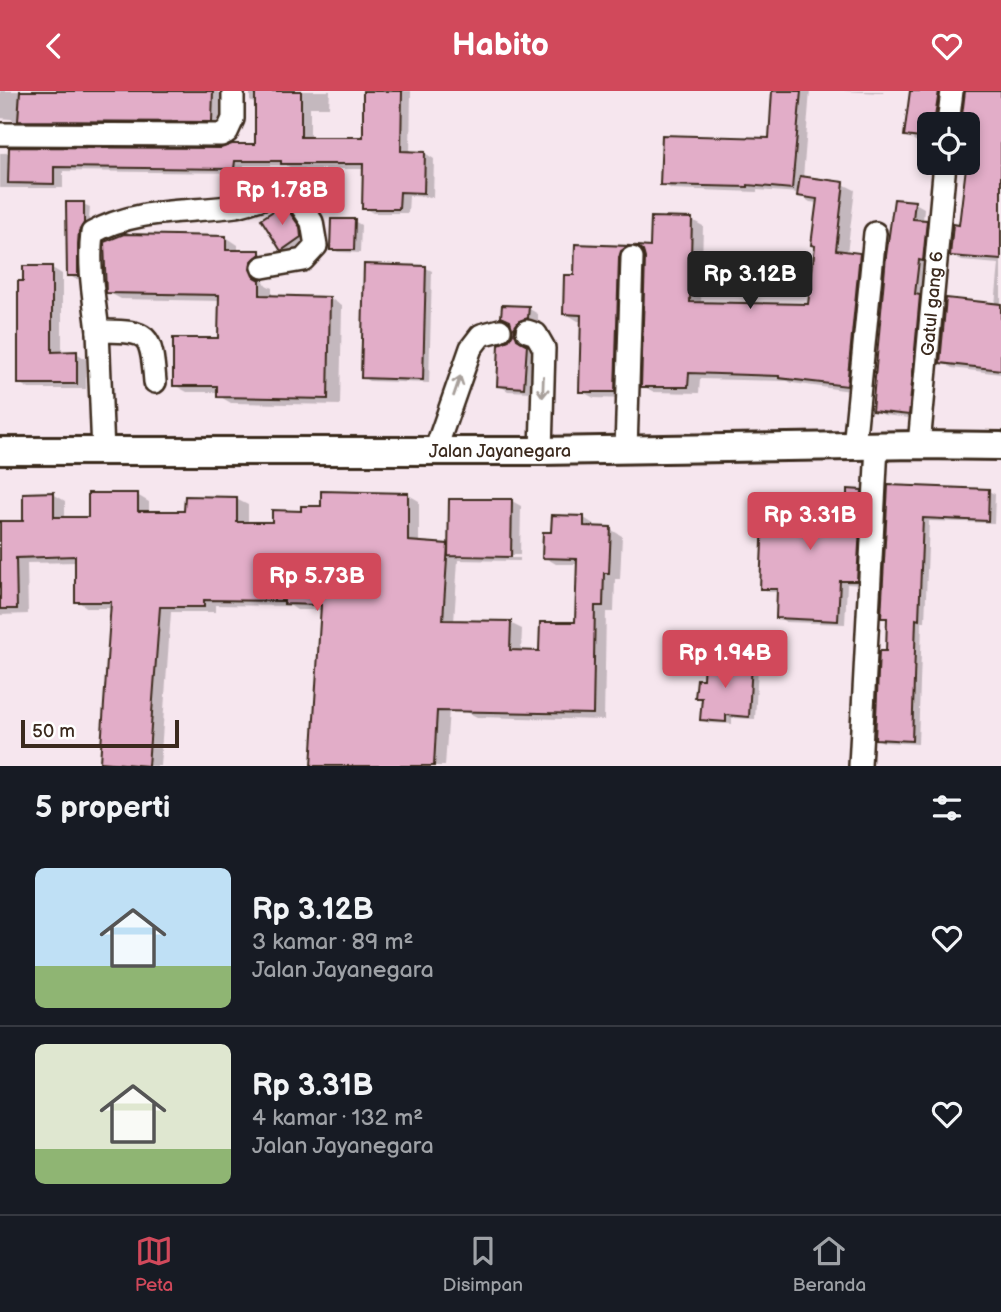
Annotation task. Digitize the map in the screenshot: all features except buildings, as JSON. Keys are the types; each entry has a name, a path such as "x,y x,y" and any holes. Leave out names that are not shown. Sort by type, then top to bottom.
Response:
{"main road":[{"name":"Jalan Jayanegara","path":"0,451 541,451 1001,446"}],"street":[{"path":"0,134 221,135 228,132 233,119 233,91"},
{"path":"949,112 952,91"},
{"name":"Gatul gang 6","path":"919,445 944,175"},
{"path":"103,452 98,331 90,281 92,233 105,225 135,216 237,206 280,195 294,195 312,222 316,246 303,260 263,267"},
{"path":"860,766 866,446 875,233"},
{"path":"626,449 632,258"},
{"path":"435,451 471,348 481,335 500,330"},
{"path":"98,331 135,332 145,336 150,346 155,383"},
{"path":"527,331 536,334 544,348 541,451"}]}
